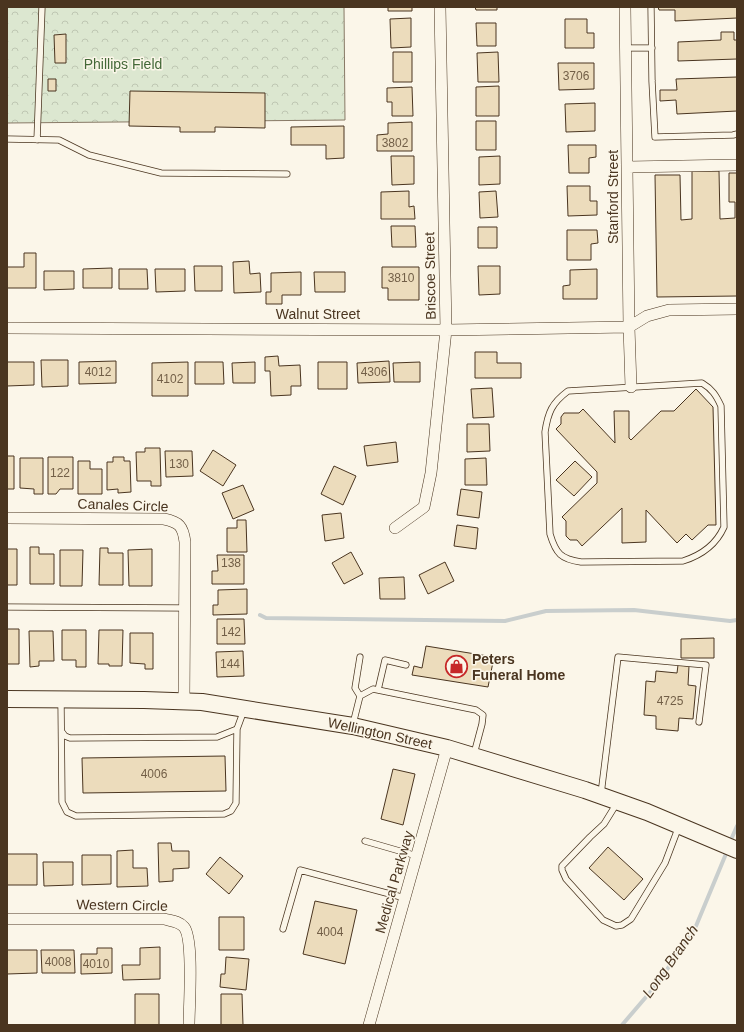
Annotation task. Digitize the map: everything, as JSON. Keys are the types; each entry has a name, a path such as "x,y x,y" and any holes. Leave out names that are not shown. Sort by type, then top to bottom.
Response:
{"street":[{"name":"Briscoe Street","path":"395,528 424,507 431,473 446,330 440,7"},
{"name":"Stanford Street","path":"625,7 628,167 628,328 631,387"},
{"path":"628,167 737,164"},
{"path":"628,328 647,316 669,310 737,309"},
{"name":"Walnut Street","path":"7,328 446,330 628,328"},
{"name":"Canales Circle","path":"7,518 164,519 174,521 180,525 184,532 184,701"},
{"name":"Wellington Street","path":"7,699 202,702 353,726 447,748 531,773 618,802 737,850"},
{"name":"Medical Parkway","path":"369,1025 447,748"},
{"name":"Western Circle","path":"7,919 164,919 177,922 184,928 188,943 190,964 189,1025"}],"lane":[{"path":"37,140 42,7"},
{"path":"651,7 655,137 737,134"},
{"path":"626,48 652,48"},
{"path":"7,139 59,140 89,155 161,173 287,174"},
{"path":"702,383 711,389 717,397 721,406 724,527 720,536 705,552 684,561 581,562 567,560 560,554 554,545 550,534 545,432 552,405 568,391 631,387 702,383"},
{"path":"7,607 185,608"},
{"path":"353,726 360,696 355,688 360,657"},
{"path":"601,796 618,657 706,665 699,722"},
{"path":"378,690 385,660 406,665"},
{"path":"360,696 373,689 476,710 483,715 474,756"},
{"path":"61,699 62,802 67,812 76,816 224,814 231,811 236,803 237,729 244,709"},
{"path":"62,732 65,736 70,738 216,737 237,729"},
{"path":"618,802 604,824 562,866 566,879 604,920 616,926 622,925 631,919 640,906 665,863 680,826"},
{"path":"365,841 417,856"},
{"path":"283,929 300,870 405,898"}],"green space":[{"name":"Phillips Field","path":"7,7 344,7 345,120 7,123"}],"building":[{"path":"388,7 412,7 412,11 388,11"},
{"path":"475,7 497,7 497,10 476,10"},
{"path":"658,7 737,7 737,18 675,21 675,10 659,10"},
{"path":"411,18 411,47 391,48 390,19"},
{"path":"565,19 587,19 587,33 594,33 594,48 565,48"},
{"path":"476,23 496,23 496,46 477,46"},
{"path":"721,32 734,32 734,40 737,40 737,59 678,61 678,42 721,40"},
{"path":"66,34 66,63 55,63 54,35"},
{"path":"393,52 412,52 412,82 393,82"},
{"path":"498,52 499,82 478,82 477,53"},
{"path":"558,63 594,63 594,89 559,90"},
{"path":"737,77 737,111 677,114 676,100 660,101 660,90 677,90 676,79"},
{"path":"48,79 56,79 56,91 48,91"},
{"path":"499,86 499,116 476,116 476,87"},
{"path":"412,87 413,116 392,116 392,102 387,102 387,88"},
{"path":"130,91 265,93 265,128 215,127 215,132 180,132 180,127 129,126"},
{"path":"595,103 595,131 566,132 565,104"},
{"path":"476,121 496,121 496,150 476,150"},
{"path":"412,122 412,151 377,151 377,135 388,134 388,123"},
{"path":"344,126 344,158 326,159 326,145 291,145 291,127"},
{"path":"568,145 596,145 596,157 589,158 589,173 569,173"},
{"path":"391,156 414,156 414,184 392,185"},
{"path":"500,156 500,184 479,185 479,157"},
{"path":"692,171 719,171 720,219 735,218 735,202 729,202 729,173 737,173 737,296 657,297 655,175 680,175 681,220 692,219"},
{"path":"567,186 590,186 590,201 597,201 597,215 568,216"},
{"path":"409,191 409,207 414,206 415,219 381,219 381,192"},
{"path":"496,191 498,217 480,218 479,192"},
{"path":"391,226 415,226 416,247 392,247"},
{"path":"478,227 497,227 497,248 478,248"},
{"path":"567,230 597,230 598,243 591,244 591,260 567,260"},
{"path":"24,253 36,253 36,288 7,288 7,267 24,267"},
{"path":"249,261 250,274 260,273 261,292 234,293 233,262"},
{"path":"194,266 222,266 222,291 195,291"},
{"path":"478,266 500,266 500,294 479,295"},
{"path":"382,267 419,267 419,300 388,300 388,288 382,288"},
{"path":"112,268 112,288 83,288 83,269"},
{"path":"119,269 147,269 148,289 119,289"},
{"path":"155,269 185,269 185,291 156,292"},
{"path":"597,269 597,299 563,299 563,286 570,285 570,270"},
{"path":"44,271 74,271 74,289 44,290"},
{"path":"301,272 301,295 282,295 282,304 266,304 266,292 271,292 271,273"},
{"path":"314,272 345,272 345,292 315,292"},
{"path":"475,352 497,352 497,363 521,363 521,378 475,378"},
{"path":"278,356 279,366 300,365 301,386 291,386 291,395 271,396 270,371 265,371 265,357"},
{"path":"41,360 68,360 68,386 42,387"},
{"path":"116,361 116,383 79,384 79,362"},
{"path":"389,361 390,382 358,383 357,363"},
{"path":"7,362 34,362 34,385 7,386"},
{"path":"188,362 188,396 152,396 152,363"},
{"path":"195,362 223,362 224,384 195,384"},
{"path":"255,362 255,383 233,383 232,363"},
{"path":"318,362 347,362 347,389 318,389"},
{"path":"420,362 420,382 394,382 393,363"},
{"path":"492,388 494,417 473,418 471,389"},
{"path":"696,389 713,407 716,525 708,525 692,540 686,534 677,543 646,510 646,542 622,543 622,508 582,546 577,540 570,540 566,536 566,521 562,517 597,483 597,472 556,429 561,424 561,417 564,413 579,413 583,409 615,443 614,411 629,411 629,438 631,440 661,411 674,411"},
{"path":"467,424 489,424 490,451 467,452"},
{"path":"396,442 398,462 367,466 364,446"},
{"path":"145,448 160,448 161,486 151,486 151,481 137,481 136,452 145,452"},
{"path":"213,450 236,465 223,486 200,471"},
{"path":"165,451 192,451 193,476 166,477"},
{"path":"7,456 14,456 14,489 7,489"},
{"path":"48,457 73,457 73,489 60,489 56,494 48,494"},
{"path":"113,457 124,457 124,461 130,461 131,492 118,493 118,489 107,490 107,462 113,462"},
{"path":"20,458 43,458 43,494 34,494 34,489 20,488"},
{"path":"486,458 487,485 465,485 465,459"},
{"path":"78,461 90,461 90,469 102,469 102,494 78,494"},
{"path":"575,461 592,477 574,496 556,480"},
{"path":"334,466 356,476 343,505 321,494"},
{"path":"243,485 254,510 233,519 222,493"},
{"path":"461,489 482,492 479,518 457,515"},
{"path":"341,513 344,538 325,541 322,515"},
{"path":"237,520 246,520 247,552 227,552 227,528 237,528"},
{"path":"457,525 478,528 476,549 454,546"},
{"path":"30,547 39,547 39,554 54,554 54,584 30,584"},
{"path":"100,548 108,548 108,553 123,553 123,585 99,585"},
{"path":"7,549 17,549 17,585 7,585"},
{"path":"152,549 152,586 129,586 128,550"},
{"path":"60,550 83,550 82,586 60,586"},
{"path":"351,552 363,574 344,584 332,563"},
{"path":"217,555 244,555 244,584 212,584 212,571 218,571"},
{"path":"445,562 454,581 428,594 419,575"},
{"path":"404,577 405,599 380,599 379,578"},
{"path":"247,589 247,614 213,615 213,605 218,605 218,590"},
{"path":"217,619 244,619 245,644 217,644"},
{"path":"7,629 19,629 19,664 7,664"},
{"path":"62,630 86,630 86,667 76,667 76,660 62,660"},
{"path":"99,630 123,630 122,666 98,664"},
{"path":"29,631 53,631 54,661 39,661 39,666 30,667"},
{"path":"130,633 153,633 153,669 145,669 145,664 130,663"},
{"path":"714,638 714,658 681,658 681,639"},
{"name":"Peters Funeral Home","path":"426,646 494,657 488,687 412,675 414,666 422,668"},
{"path":"243,651 244,676 217,677 216,652"},
{"path":"678,665 689,666 688,685 696,686 693,719 679,718 678,731 656,729 656,716 644,715 646,681 655,682 656,671 677,673"},
{"path":"225,756 226,791 83,793 82,758"},
{"path":"393,769 415,774 403,825 381,819"},
{"path":"158,843 171,843 172,851 189,851 189,868 173,869 173,881 159,882"},
{"path":"608,847 643,879 624,900 589,868"},
{"path":"133,850 133,868 147,868 148,886 117,887 117,851"},
{"path":"7,854 37,854 37,885 7,885"},
{"path":"82,855 111,855 111,884 82,885"},
{"path":"220,857 243,876 229,894 206,874"},
{"path":"43,862 73,862 73,885 44,886"},
{"path":"315,901 357,910 345,964 303,954"},
{"path":"219,917 244,917 244,950 219,950"},
{"path":"160,947 160,979 123,980 122,965 140,965 140,948"},
{"path":"97,948 112,948 112,973 81,974 81,954 97,954"},
{"path":"7,950 37,950 37,973 7,974"},
{"path":"41,950 74,950 75,973 42,973"},
{"path":"226,957 249,959 246,990 220,987 221,974 225,974"},
{"path":"135,994 159,994 159,1025 135,1025"},
{"path":"221,994 242,994 243,1025 221,1025"}],"waterway":[{"path":"260,615 266,618 505,621 546,611 634,610 730,621 737,620"},
{"name":"Long Branch","path":"730,842 737,826"},
{"name":"Long Branch","path":"622,1025 658,983 696,926 728,849"}],"place":[{"name":"Peters Funeral Home","path":"457,667"}]}
